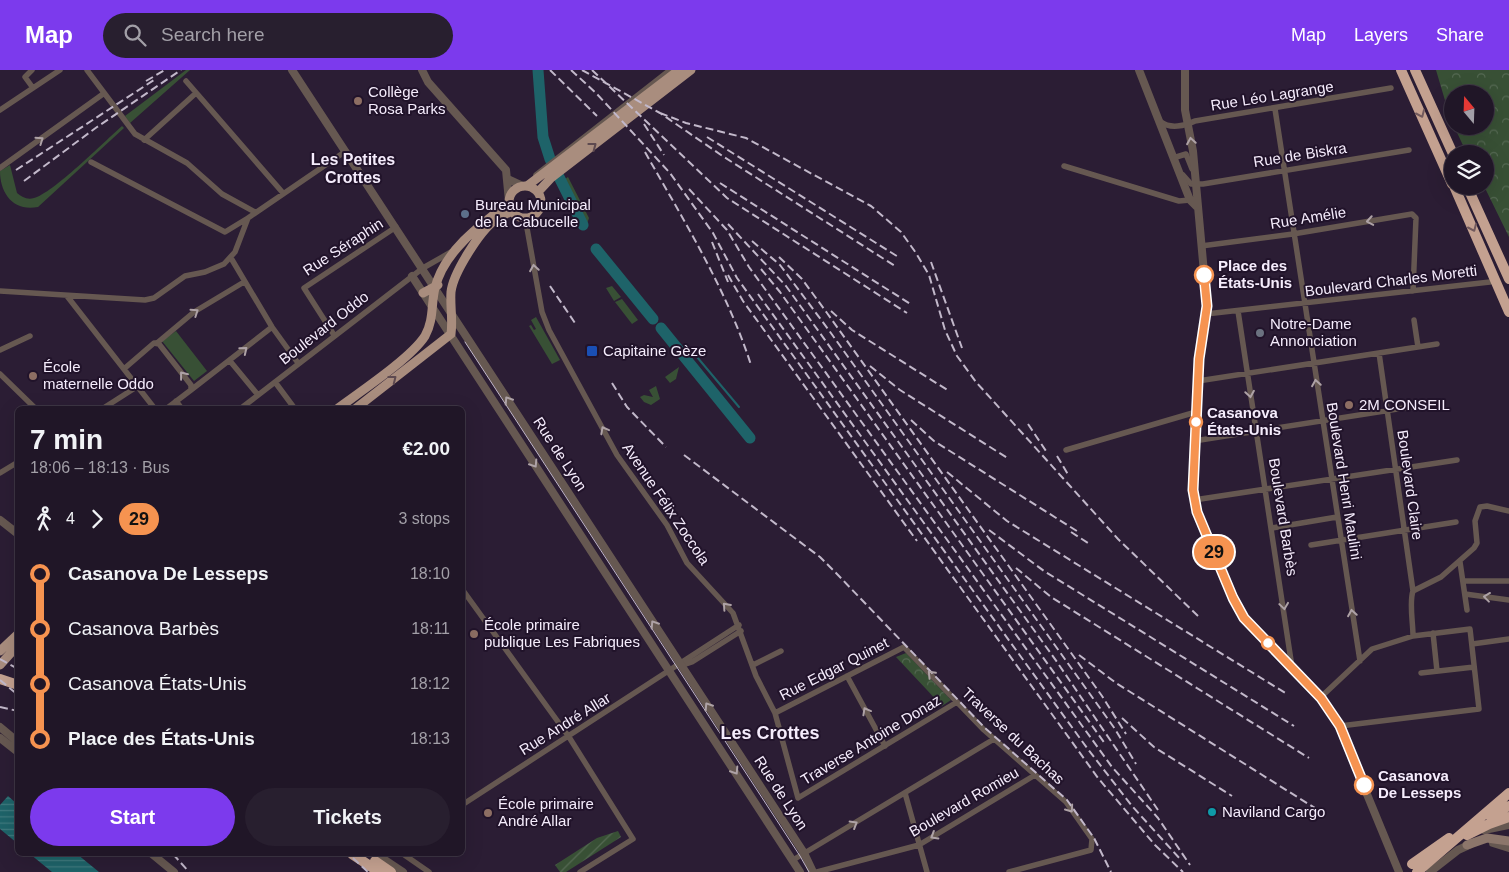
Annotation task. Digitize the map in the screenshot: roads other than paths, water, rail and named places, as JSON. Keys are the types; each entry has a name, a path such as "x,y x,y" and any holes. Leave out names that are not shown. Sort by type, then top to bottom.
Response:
{"highway":[{"path":"1401,70 1444,165"},
{"path":"1415,70 1449,145"},
{"path":"1458,195 1509,312"},
{"path":"1471,195 1509,279"},
{"path":"0,672 15,677"},
{"path":"0,679 15,684"},
{"path":"1435,857 1509,793"},
{"path":"1414,868 1455,834 1509,806"},
{"path":"1414,868 1435,857 1474,831 1509,817"},
{"path":"355,856 379,872"},
{"path":"367,856 391,872"}],"main road":[{"path":"358,406 451,334 453,316 451,293 454,278 486,228 510,205 514,190 528,184 548,171 679,70"},
{"path":"643,98 691,70"},
{"path":"538,192 548,171"},
{"path":"510,205 525,218 533,215 539,209 541,201 538,192 528,184"},
{"path":"341,406 415,349 426,335 434,309 435,288 447,264 458,248 479,225 510,205"},
{"path":"423,293 435,288 462,265"},
{"path":"0,665 10,648"},
{"path":"1463,847 1487,838 1509,841"}],"street":[{"path":"32,70 25,77 34,88"},
{"path":"0,110 60,70"},
{"path":"87,70 127,126 144,140 187,163 222,194 255,212"},
{"name":"Rue de Lyon","path":"292,70 423,268 815,872"},
{"path":"422,70 428,82 500,163 508,180 507,193 510,205"},
{"path":"643,98 670,70"},
{"path":"1139,70 1161,122 1162,133 1190,200 1197,207"},
{"path":"1186,70 1185,110 1195,180 1207,306 1198,381 1194,441 1194,500 1197,512 1238,608 1244,618 1321,698 1340,726 1400,872 1414,868 1445,844 1473,833 1509,825"},
{"path":"186,80 283,193"},
{"name":"Rue Léo Lagrange","path":"1175,126 1194,121 1275,109 1390,88"},
{"path":"144,140 196,93"},
{"path":"0,168 104,94"},
{"name":"Boulevard Henri Maulini","path":"1275,109 1360,661"},
{"path":"1161,122 1165,125 1175,126 1180,122 1185,110"},
{"name":"Rue de Biskra","path":"1195,180 1284,170 1409,150"},
{"path":"91,162 225,232 346,151"},
{"path":"1173,158 1186,154 1195,180"},
{"path":"548,171 562,160"},
{"path":"1064,166 1180,201 1190,200"},
{"path":"1177,166 1189,183 1195,180"},
{"path":"508,180 528,184"},
{"name":"Rue Amélie","path":"1201,246 1293,234 1412,214 1416,218 1413,291"},
{"path":"0,291 145,300 154,298 185,276 218,267 231,258 248,218"},
{"name":"Avenue Félix Zoccola","path":"525,218 542,312 550,330 617,455 667,525 687,563 733,613 753,665 775,713 798,798"},
{"name":"Rue Séraphin","path":"334,335 304,288 396,227"},
{"name":"Boulevard Oddo","path":"244,406 412,276 458,248"},
{"path":"231,258 272,327 298,363"},
{"name":"Rue de Lyon","path":"412,276 800,872"},
{"path":"125,368 130,362 157,343 194,312 244,282"},
{"name":"Boulevard Charles Moretti","path":"1206,314 1490,282"},
{"path":"67,296 153,406"},
{"name":"Boulevard Barbès","path":"1238,311 1292,668"},
{"path":"1414,320 1418,347"},
{"path":"170,406 272,327"},
{"path":"0,350 30,336"},
{"path":"157,343 191,385 191,390"},
{"path":"1198,381 1437,344"},
{"name":"Boulevard Claire","path":"1379,353 1413,591 1411,597 1414,617 1413,636"},
{"path":"230,361 258,395"},
{"path":"0,374 33,406"},
{"path":"275,382 294,406"},
{"path":"107,406 138,386"},
{"path":"176,401 180,406"},
{"path":"1194,441 1257,433 1442,402"},
{"path":"1066,450 1196,412"},
{"path":"1194,500 1457,460"},
{"path":"0,473 15,464"},
{"path":"1413,591 1441,577 1460,562 1477,543 1475,521 1480,507 1487,506 1509,511"},
{"path":"1272,528 1337,517"},
{"path":"0,520 15,532"},
{"path":"1311,544 1456,522"},
{"path":"1460,562 1467,610"},
{"path":"1463,581 1509,581"},
{"path":"1465,594 1509,600"},
{"path":"465,595 569,737 633,839 580,872"},
{"name":"Rue André Allar","path":"465,803 740,628"},
{"path":"1321,698 1378,646 1413,636 1470,629 1479,709 1340,726"},
{"path":"1433,634 1437,672"},
{"path":"1472,644 1509,639"},
{"name":"Rue Edgar Quinet","path":"775,713 904,647"},
{"name":"Traverse du Bachas","path":"904,647 994,739 1066,802 1092,839 1090,850 1025,870"},
{"path":"753,665 781,651"},
{"path":"1421,673 1474,668"},
{"path":"847,676 885,746"},
{"name":"Traverse Antoine Donaz","path":"798,798 958,702"},
{"path":"0,727 15,740"},
{"path":"0,738 15,750"},
{"path":"793,860 994,739"},
{"name":"Boulevard Romieu","path":"815,872 919,845 1036,775"},
{"path":"905,793 927,872"},
{"path":"1430,872 1463,847 1496,843 1509,848"},
{"path":"154,856 174,872"},
{"path":"379,856 403,872"},
{"path":"406,856 429,872"},
{"path":"1009,872 1025,870"}],"waterway":[{"path":"538,70 543,137 550,159 583,225"},
{"path":"596,249 653,319"},
{"path":"661,328 750,438"},
{"path":"675,346 685,351 692,351 739,407"}],"tram line":[{"path":"465,342 809,872"}],"railway":[{"path":"146,81 165,70"},
{"path":"24,181 97,127 181,70"},
{"path":"550,70 597,116"},
{"path":"571,70 596,93 670,173 713,233 737,278 1098,778 1155,845 1183,872"},
{"path":"582,70 660,113 724,157 895,266"},
{"path":"592,70 727,198 907,313"},
{"path":"16,170 154,80"},
{"path":"660,113 686,123 746,138 871,206 901,232 929,275 945,330 957,356 976,382 1118,539 1198,616"},
{"path":"644,124 664,155"},
{"path":"707,137 900,258"},
{"path":"645,152 704,256 730,310 751,365"},
{"path":"720,183 912,305"},
{"path":"689,189 727,230 749,267 1112,767 1158,818 1190,865"},
{"path":"728,224 786,286 1057,662 1158,810"},
{"path":"752,241 780,265 828,329 1115,729 1136,764"},
{"path":"712,242 728,282"},
{"path":"779,257 802,279 827,313 1102,696 1126,734"},
{"path":"931,262 962,348"},
{"path":"761,269 780,292 1106,745"},
{"path":"728,275 743,301 917,541"},
{"path":"550,286 575,323"},
{"path":"758,294 1087,748 1132,806 1181,860"},
{"path":"831,311 852,330 949,391"},
{"path":"870,366 900,390 1009,459"},
{"path":"612,383 627,407 666,447"},
{"path":"911,420 934,441 1080,533"},
{"path":"1028,424 1046,451"},
{"path":"684,455 820,557 985,728 1067,800 1094,838 1111,872"},
{"path":"1057,456 1069,476"},
{"path":"947,472 1007,521 1287,694"},
{"path":"989,530 1044,571 1294,726"},
{"path":"1071,532 1088,543"},
{"path":"1016,568 1051,597 1309,758"},
{"path":"1079,655 1116,683 1318,810"},
{"path":"0,659 15,667"},
{"path":"0,680 15,692"},
{"path":"0,707 15,710"},
{"path":"1122,718 1154,747 1232,796"},
{"path":"175,856 189,872"},
{"path":"353,858 368,872"}],"place":[{"name":"Collège Rosa Parks","path":"358,101"},
{"name":"Bureau Municipal de la Cabucelle","path":"465,214"},
{"name":"Place des États-Unis","path":"1204,275"},
{"name":"Notre-Dame Annonciation","path":"1260,333"},
{"name":"Capitaine Gèze","path":"592,351"},
{"name":"École maternelle Oddo","path":"33,376"},
{"name":"2M CONSEIL","path":"1349,405"},
{"name":"Casanova États-Unis","path":"1196,422"},
{"name":"École primaire publique Les Fabriques","path":"474,634"},
{"name":"Casanova De Lesseps","path":"1364,785"},
{"name":"Naviland Cargo","path":"1212,812"},
{"name":"École primaire André Allar","path":"488,813"}],"district":[{"name":"Les Petites Crottes","path":"353,168"},
{"name":"Les Crottes","path":"770,733"}]}
